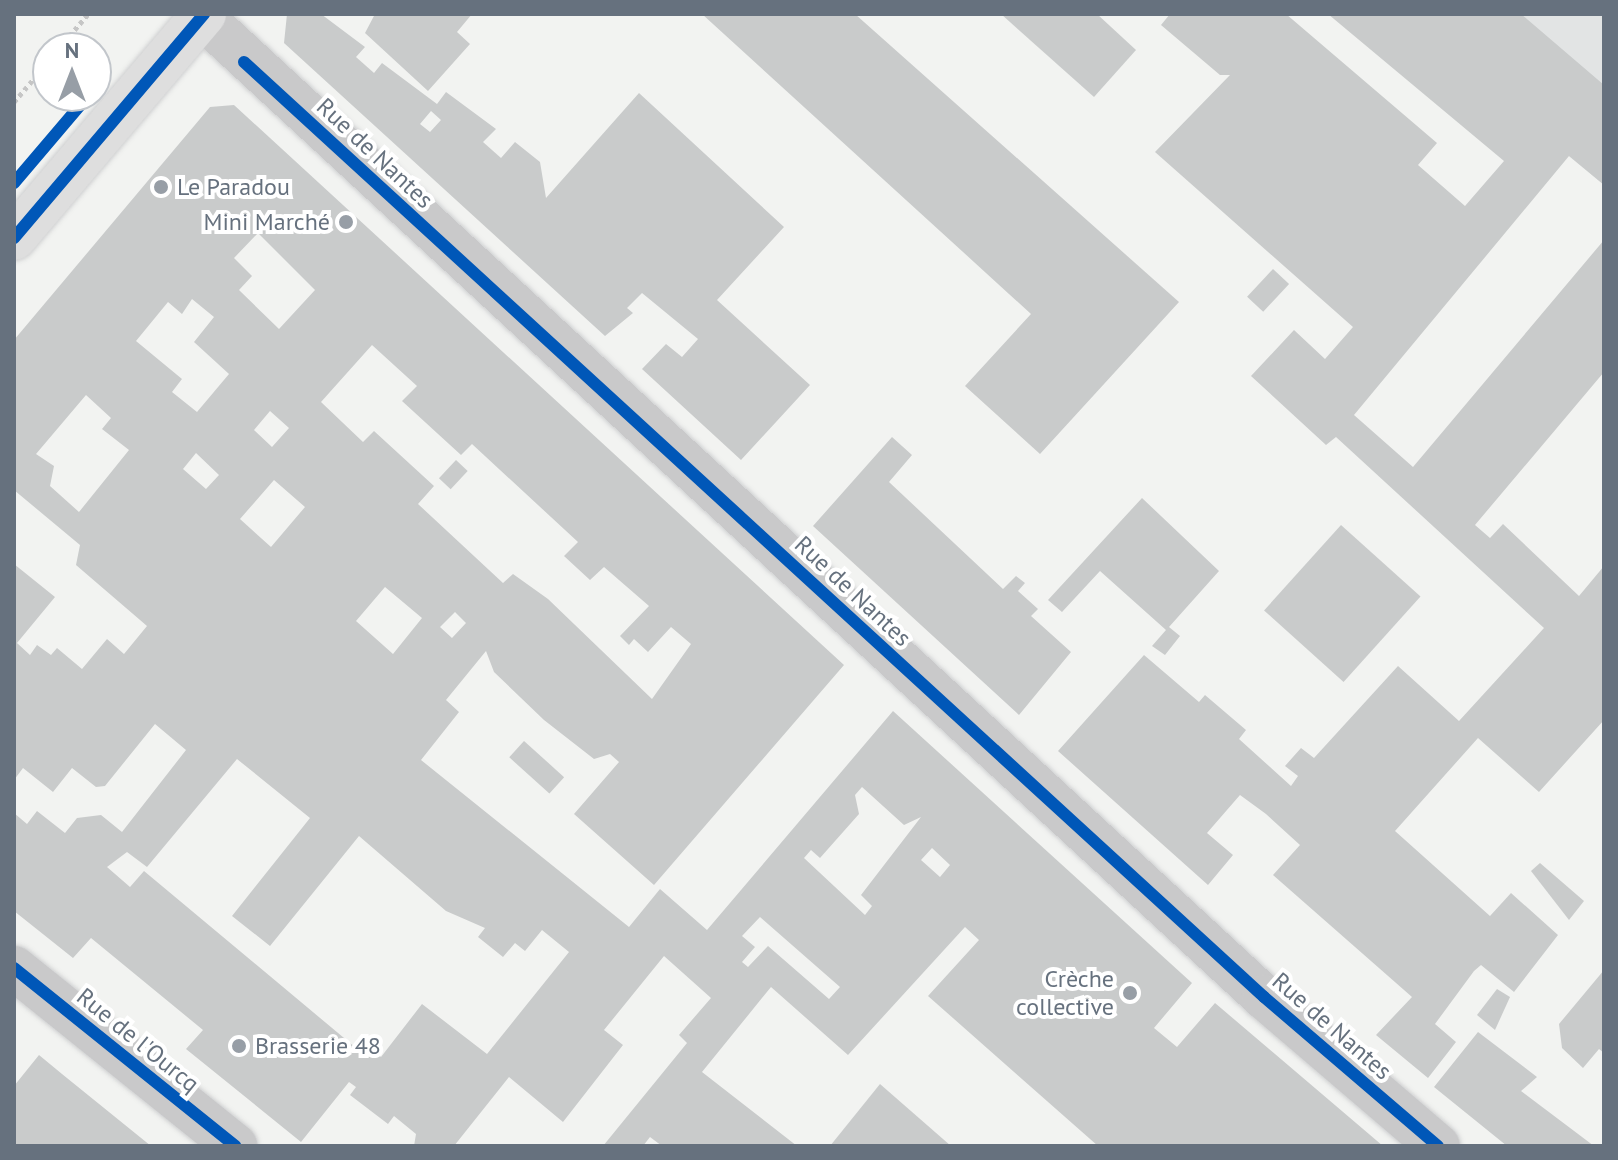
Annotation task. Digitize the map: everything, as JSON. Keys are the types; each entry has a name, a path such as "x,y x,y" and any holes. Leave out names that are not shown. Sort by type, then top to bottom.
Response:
{"main road":[{"path":"14,238 202,15"}],"street":[{"name":"Rue de Nantes","path":"202,15 1264,997 1438,1146"},
{"name":"Rue de l'Ourcq","path":"14,968 235,1146"}],"path":[{"path":"73,32 88,14"},
{"path":"14,102 32,81"}],"shaded area":[{"path":"1402,14 1604,14 1604,185 1569,156"}],"building":[{"path":"287,14 321,14 365,47 356,57 374,73 382,63 437,104 446,92 496,129 483,142 501,158 515,142 540,162 546,198 639,93 784,227 717,300 810,385 741,460 642,369 666,344 682,357 698,339 642,293 627,308 633,313 605,336 284,43","holes":["431,111 441,120 430,132 420,124"]},
{"path":"375,14 472,14 457,32 470,44 428,91 365,33"},
{"path":"702,14 855,14 1179,302 1040,454 965,386 1031,314"},
{"path":"1001,14 1097,14 1136,50 1094,97"},
{"path":"1170,14 1286,14 1437,143 1418,165 1465,206 1504,161 1328,14 1521,14 1604,85 1604,185 1569,156 1354,415 1413,467 1604,240 1604,372 1475,525 1490,538 1503,524 1579,596 1604,566 1604,720 1539,792 1478,738 1395,831 1490,916 1511,893 1558,935 1514,992 1481,965 1474,971 1435,1024 1456,1042 1428,1078 1376,1035 1412,997 1273,875 1300,845 1266,814 1240,795 1207,833 1233,855 1208,885 1058,751 1144,655 1199,702 1205,695 1246,730 1239,739 1291,786 1298,776 1285,766 1301,748 1314,758 1398,666 1459,721 1544,628 1336,437 1326,445 1251,376 1294,330 1325,359 1353,327 1155,152 1230,75 1220,75 1161,25"},
{"path":"234,105 844,665 654,885 574,814 619,762 610,754 594,759 544,720 494,672 486,651 446,700 459,712 421,760 629,927 660,889 707,930 893,711 1192,983 1154,1028 1177,1047 1215,1003 1383,1146 1098,1146 928,996 979,940 965,927 848,1055 771,987 702,1072 797,1146 662,1146 650,1137 643,1146 603,1146 687,1043 679,1035 711,998 664,956 604,1030 623,1045 563,1122 509,1077 454,1146 414,1146 416,1134 394,1116 388,1124 350,1095 356,1087 349,1082 301,1142 186,1049 203,1030 91,938 73,958 14,911 14,813 27,824 37,811 65,833 77,818 101,815 122,832 186,750 155,724 105,786 96,787 72,768 53,792 23,768 14,780 14,564 55,597 17,643 30,655 37,645 51,655 57,648 82,669 107,639 124,654 147,626 76,565 80,545 14,490 14,340 210,107","holes":["258,233 315,290 279,329 239,290 252,276 234,258","192,299 214,317 194,342 229,374 197,412 172,392 182,379 136,341 168,302 182,314","372,345 417,386 402,401 461,455 472,444 578,542 564,556 590,580 604,567 649,606 620,636 629,645 634,639 648,652 671,627 691,644 652,699 548,599 513,574 503,583 418,504 434,486 374,431 363,442 321,402","86,395 111,418 102,429 129,450 79,512 50,486 54,466 36,454","270,411 289,428 272,447 254,430","196,453 219,475 206,489 183,469","274,480 305,507 271,547 240,519","385,587 422,618 393,654 356,621","455,612 466,623 452,638 440,627","237,759 310,818 232,916 270,946 359,836 446,911 485,928 478,937 503,957 515,943 525,951 542,930 569,952 487,1054 422,1004 381,1057 373,1051 368,1058 144,871 130,887 107,867 127,852 147,867","862,787 904,825 921,817 861,895 872,906 865,915 804,858 811,850 820,858 859,814 855,795","932,848 950,865 940,877 921,860","760,917 840,987 829,999 768,946 748,967 742,962 755,947 742,936"]},
{"path":"1273,269 1289,284 1263,312 1247,297"},
{"path":"892,437 912,455 889,482 1003,589 1016,576 1025,583 1018,591 1038,609 1031,616 1071,652 1019,715 813,526"},
{"path":"456,460 468,471 451,489 439,478"},
{"path":"1142,498 1219,571 1169,627 1180,636 1165,655 1152,646 1166,630 1100,571 1062,612 1048,600"},
{"path":"1341,525 1421,597 1344,682 1264,610"},
{"path":"524,741 564,777 549,793 509,757"},
{"path":"1540,863 1584,901 1569,920 1531,871"},
{"path":"1604,970 1604,1053 1599,1049 1583,1068 1562,1048 1559,1024"},
{"path":"1497,989 1510,997 1495,1030 1477,1015"},
{"path":"1478,1032 1537,1077 1521,1091 1594,1146 1507,1146 1434,1087"},
{"path":"39,1055 151,1146 14,1146 14,1086"},
{"path":"880,1084 951,1146 830,1146"}],"cycle path":[{"path":"14,238 204,14"},
{"path":"244,62 1264,997 1438,1146"},
{"path":"14,183 74,112"},
{"path":"14,968 235,1146"}],"place":[{"name":"Le Paradou","path":"161,187"},
{"name":"Mini Marché","path":"346,222"},
{"name":"Crèche collective","path":"1130,993"},
{"name":"Brasserie 48","path":"239,1046"}]}
